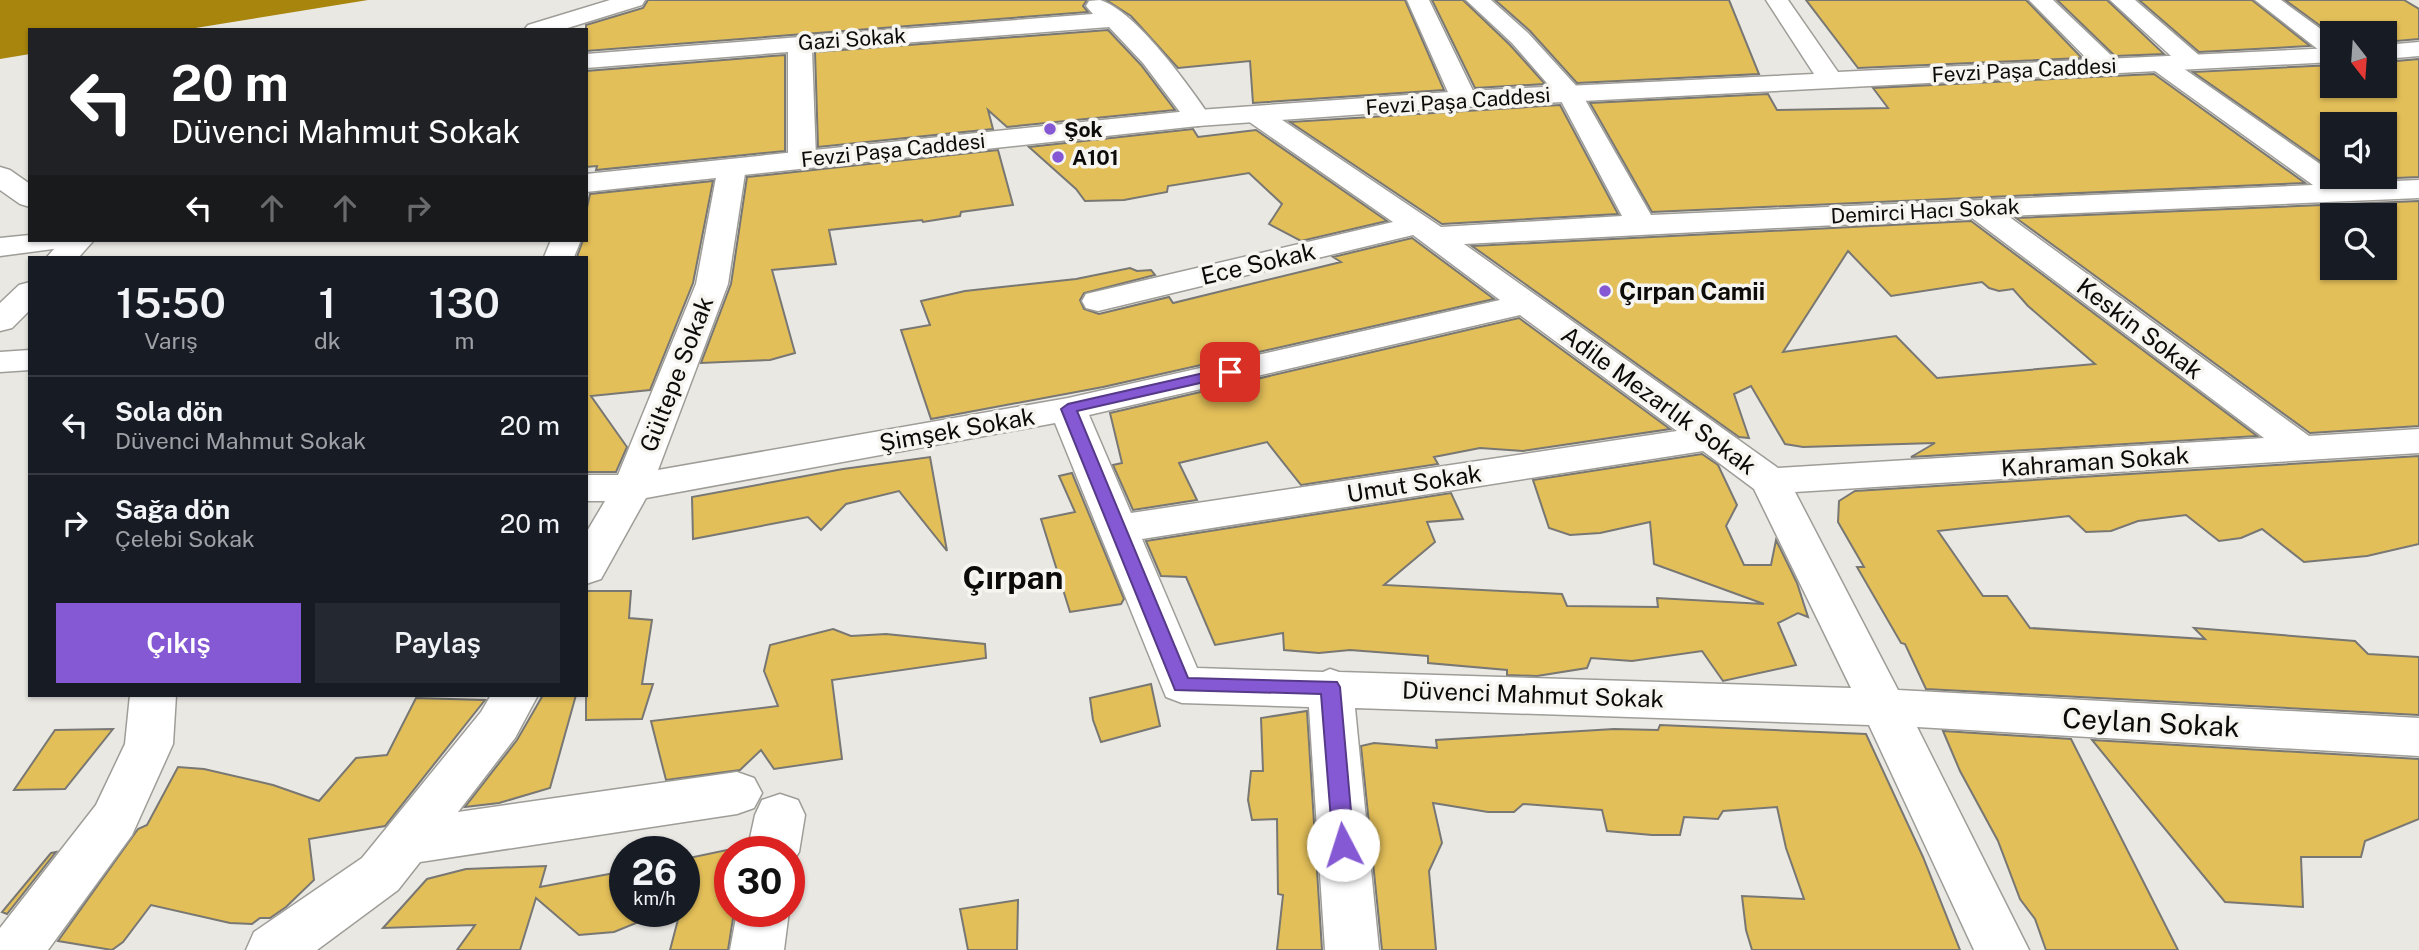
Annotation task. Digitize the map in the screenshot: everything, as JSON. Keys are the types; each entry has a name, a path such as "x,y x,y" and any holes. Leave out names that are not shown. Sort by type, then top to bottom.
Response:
{"street":[{"path":"543,28 634,0"},
{"path":"1088,0 1117,19 1159,66 1198,118"},
{"path":"1418,0 1464,99"},
{"path":"1477,0 1520,38 1570,94 1641,224"},
{"path":"1777,0 1830,79"},
{"path":"2040,0 2109,66"},
{"path":"2121,0 2192,62"},
{"path":"2266,0 2320,39"},
{"name":"Gazi Sokak","path":"588,61 1117,19"},
{"path":"800,43 802,159"},
{"path":"2398,51 2419,49"},
{"name":"Fevzi Paşa Caddesi","path":"588,183 1198,118 1464,99 2320,56"},
{"path":"2161,64 2341,192"},
{"name":"Adile Mezarlık Sokak","path":"1257,115 1424,231 1770,481 2002,950"},
{"name":"Gültepe Sokak","path":"588,565 632,488 712,284 732,167"},
{"path":"0,176 28,197"},
{"name":"Demirci Hacı Sokak","path":"1424,231 1641,224 2419,189"},
{"path":"0,214 28,205"},
{"name":"Keskin Sokak","path":"1979,209 2301,448"},
{"name":"Ece Sokak","path":"1098,302 1424,231"},
{"path":"0,247 46,242"},
{"path":"63,256 77,242"},
{"path":"0,321 28,294"},
{"name":"Şimşek Sokak","path":"588,488 632,488 1068,409 1525,304"},
{"path":"0,362 28,360"},
{"path":"1068,409 1118,529"},
{"name":"Umut Sokak","path":"1118,529 1710,438"},
{"name":"Kahraman Sokak","path":"1770,481 2419,441"},
{"name":"Düvenci Mahmut Sokak","path":"1118,529 1182,685 1330,687 1884,707"},
{"path":"1330,687 1352,950"},
{"path":"16,950 114,820 149,744 153,697"},
{"path":"274,950 380,874 498,725 514,697"},
{"name":"Ceylan Sokak","path":"1884,707 2419,737"},
{"path":"405,842 737,793"},
{"path":"757,950 761,927"}],"shaded area":[{"path":"0,0 368,0 195,28 28,28 28,54 0,59"}],"building":[{"path":"648,0 1087,0 1083,6 1088,12 588,51 586,25 643,8"},
{"path":"1106,0 1405,0 1444,90 1253,103 1250,61 1178,68 1131,16"},
{"path":"1432,0 1463,0 1510,45 1545,84 1475,88"},
{"path":"1495,0 1729,0 1759,74 1577,83 1530,31"},
{"path":"1806,0 2026,0 2082,58 1858,68"},
{"path":"2057,0 2107,0 2164,54 2115,56"},
{"path":"2139,0 2252,0 2310,46 2199,52"},
{"path":"2285,0 2404,0 2419,9 2419,39 2398,41 2398,21 2320,21 2320,26"},
{"path":"1108,30 1141,65 1175,110 1007,127 988,110 993,129 818,147 815,52"},
{"path":"785,55 785,151 596,170 597,166 588,167 588,71"},
{"path":"2419,59 2419,177 2397,178 2397,112 2320,112 2320,161 2193,72 2320,66 2320,98 2398,98 2398,61"},
{"path":"2154,74 2305,183 1652,212 1590,103 1768,94 1777,110 1888,108 1873,88"},
{"path":"1560,105 1618,214 1442,224 1290,122"},
{"path":"1193,129 1198,137 1256,130 1387,221 1301,241 1269,224 1282,204 1249,173 1168,186 1167,192 1124,200 1085,201 1076,189 1029,147"},
{"path":"998,150 1013,205 961,212 960,216 923,222 829,230 836,264 772,270 795,353 770,360 701,363 731,284 747,177"},
{"path":"713,181 693,283 650,390 591,396 627,447 616,472 588,472 588,256 577,256 582,242 588,242 590,194"},
{"path":"2419,201 2419,426 2310,433 2016,218 2320,205 2320,280 2397,280 2397,203 2372,203"},
{"path":"1971,221 2257,436 1911,457 1935,443 1803,447 1785,444 1751,386 1734,394 1749,438 1739,437 1472,246","holes":["1848,251 1891,296 1982,282 1999,291 2013,289 2028,306 2095,364 1937,378 1896,336 1783,352"]},
{"path":"1412,238 1494,299 1103,387 931,419 901,330 930,325 921,301 965,291 1076,279 1130,268 1137,271 1151,270 1155,275 1084,293 1080,300 1084,309 1099,314 1169,297 1173,303 1341,262 1333,257"},
{"path":"1519,318 1670,429 1523,451 1480,448 1434,457 1438,464 1301,485 1267,442 1179,463 1197,500 1133,510 1113,465 1122,463 1110,413"},
{"path":"1702,454 1718,465 1737,505 1726,526 1744,565 1771,565 1776,540 1797,583 1808,617 1798,613 1778,623 1796,665 1723,681 1702,651 1632,661 1591,658 1587,668 1537,676 1507,675 1507,670 1428,663 1428,656 1350,650 1319,653 1284,650 1283,633 1215,645 1186,577 1161,576 1146,541 1451,493 1463,519 1427,522 1435,542 1384,585 1562,594 1567,606 1658,607 1657,598 1764,604 1654,564 1650,522 1600,533 1570,535 1549,528 1533,480"},
{"path":"2419,456 2419,544 2367,556 2304,562 2262,529 2241,538 2219,541 2186,515 2138,521 2111,531 2086,532 2069,516 1938,531 1983,596 2007,596 2030,628 2205,639 2194,628 2355,641 2368,654 2419,657 2419,715 1926,689 1905,644 1901,643 1857,567 1864,567 1838,522 1839,501 1855,491"},
{"path":"930,457 947,551 899,491 846,504 821,530 808,517 693,539 692,497 843,469"},
{"path":"1072,473 1124,599 1121,604 1070,612 1041,519 1075,512 1059,476"},
{"path":"588,591 631,591 629,618 652,620 642,684 653,684 642,719 586,720"},
{"path":"833,629 851,636 886,634 985,644 986,658 832,680 842,759 774,769 761,750 740,770 666,780 651,721 778,706 764,671 770,645"},
{"path":"1151,684 1160,726 1101,742 1093,720 1090,698"},
{"path":"542,697 575,697 550,788 499,803 465,807 517,740"},
{"path":"416,698 485,700 385,826 309,839 314,880 286,907 270,918 260,918 252,924 230,923 151,905 123,942 112,950 58,941 138,829 147,825 178,767 204,769 273,785 319,801 356,758 387,755"},
{"path":"1307,711 1322,950 1277,950 1283,895 1278,894 1277,819 1252,820 1248,800 1251,771 1263,771 1261,718"},
{"path":"1660,725 1866,734 1923,857 1960,950 1752,950 1746,930 1742,896 1804,899 1786,848 1777,807 1723,811 1718,819 1684,817 1680,835 1652,835 1607,831 1602,810 1523,804 1514,812 1488,812 1433,803 1442,843 1429,871 1436,950 1382,950 1361,746 1374,743 1437,748 1436,740 1614,729 1658,730"},
{"path":"113,729 65,789 14,790 55,730"},
{"path":"1943,731 2071,739 2178,950 2046,950 2035,919 2020,899 1998,841 1960,771"},
{"path":"2092,740 2419,759 2419,819 2365,841 2361,857 2301,857 2303,907 2225,902"},
{"path":"56,852 7,914 2,912 51,853"},
{"path":"714,853 714,927 732,927 728,950 670,950 676,927 700,927 700,856"},
{"path":"546,866 540,887 609,874 609,927 626,927 614,932 579,935 536,898 520,950 457,950 475,925 383,928 427,879 466,869"},
{"path":"1018,900 1017,950 968,950 960,909"}],"place":[{"name":"Şok","path":"1050,129"},
{"name":"A101","path":"1058,157"},
{"name":"Çırpan Camii","path":"1605,291"}],"district":[{"name":"Çırpan","path":"1013,577"}],"route":[{"path":"1230,372 1068,409 1182,685 1330,687 1343,845"}]}
